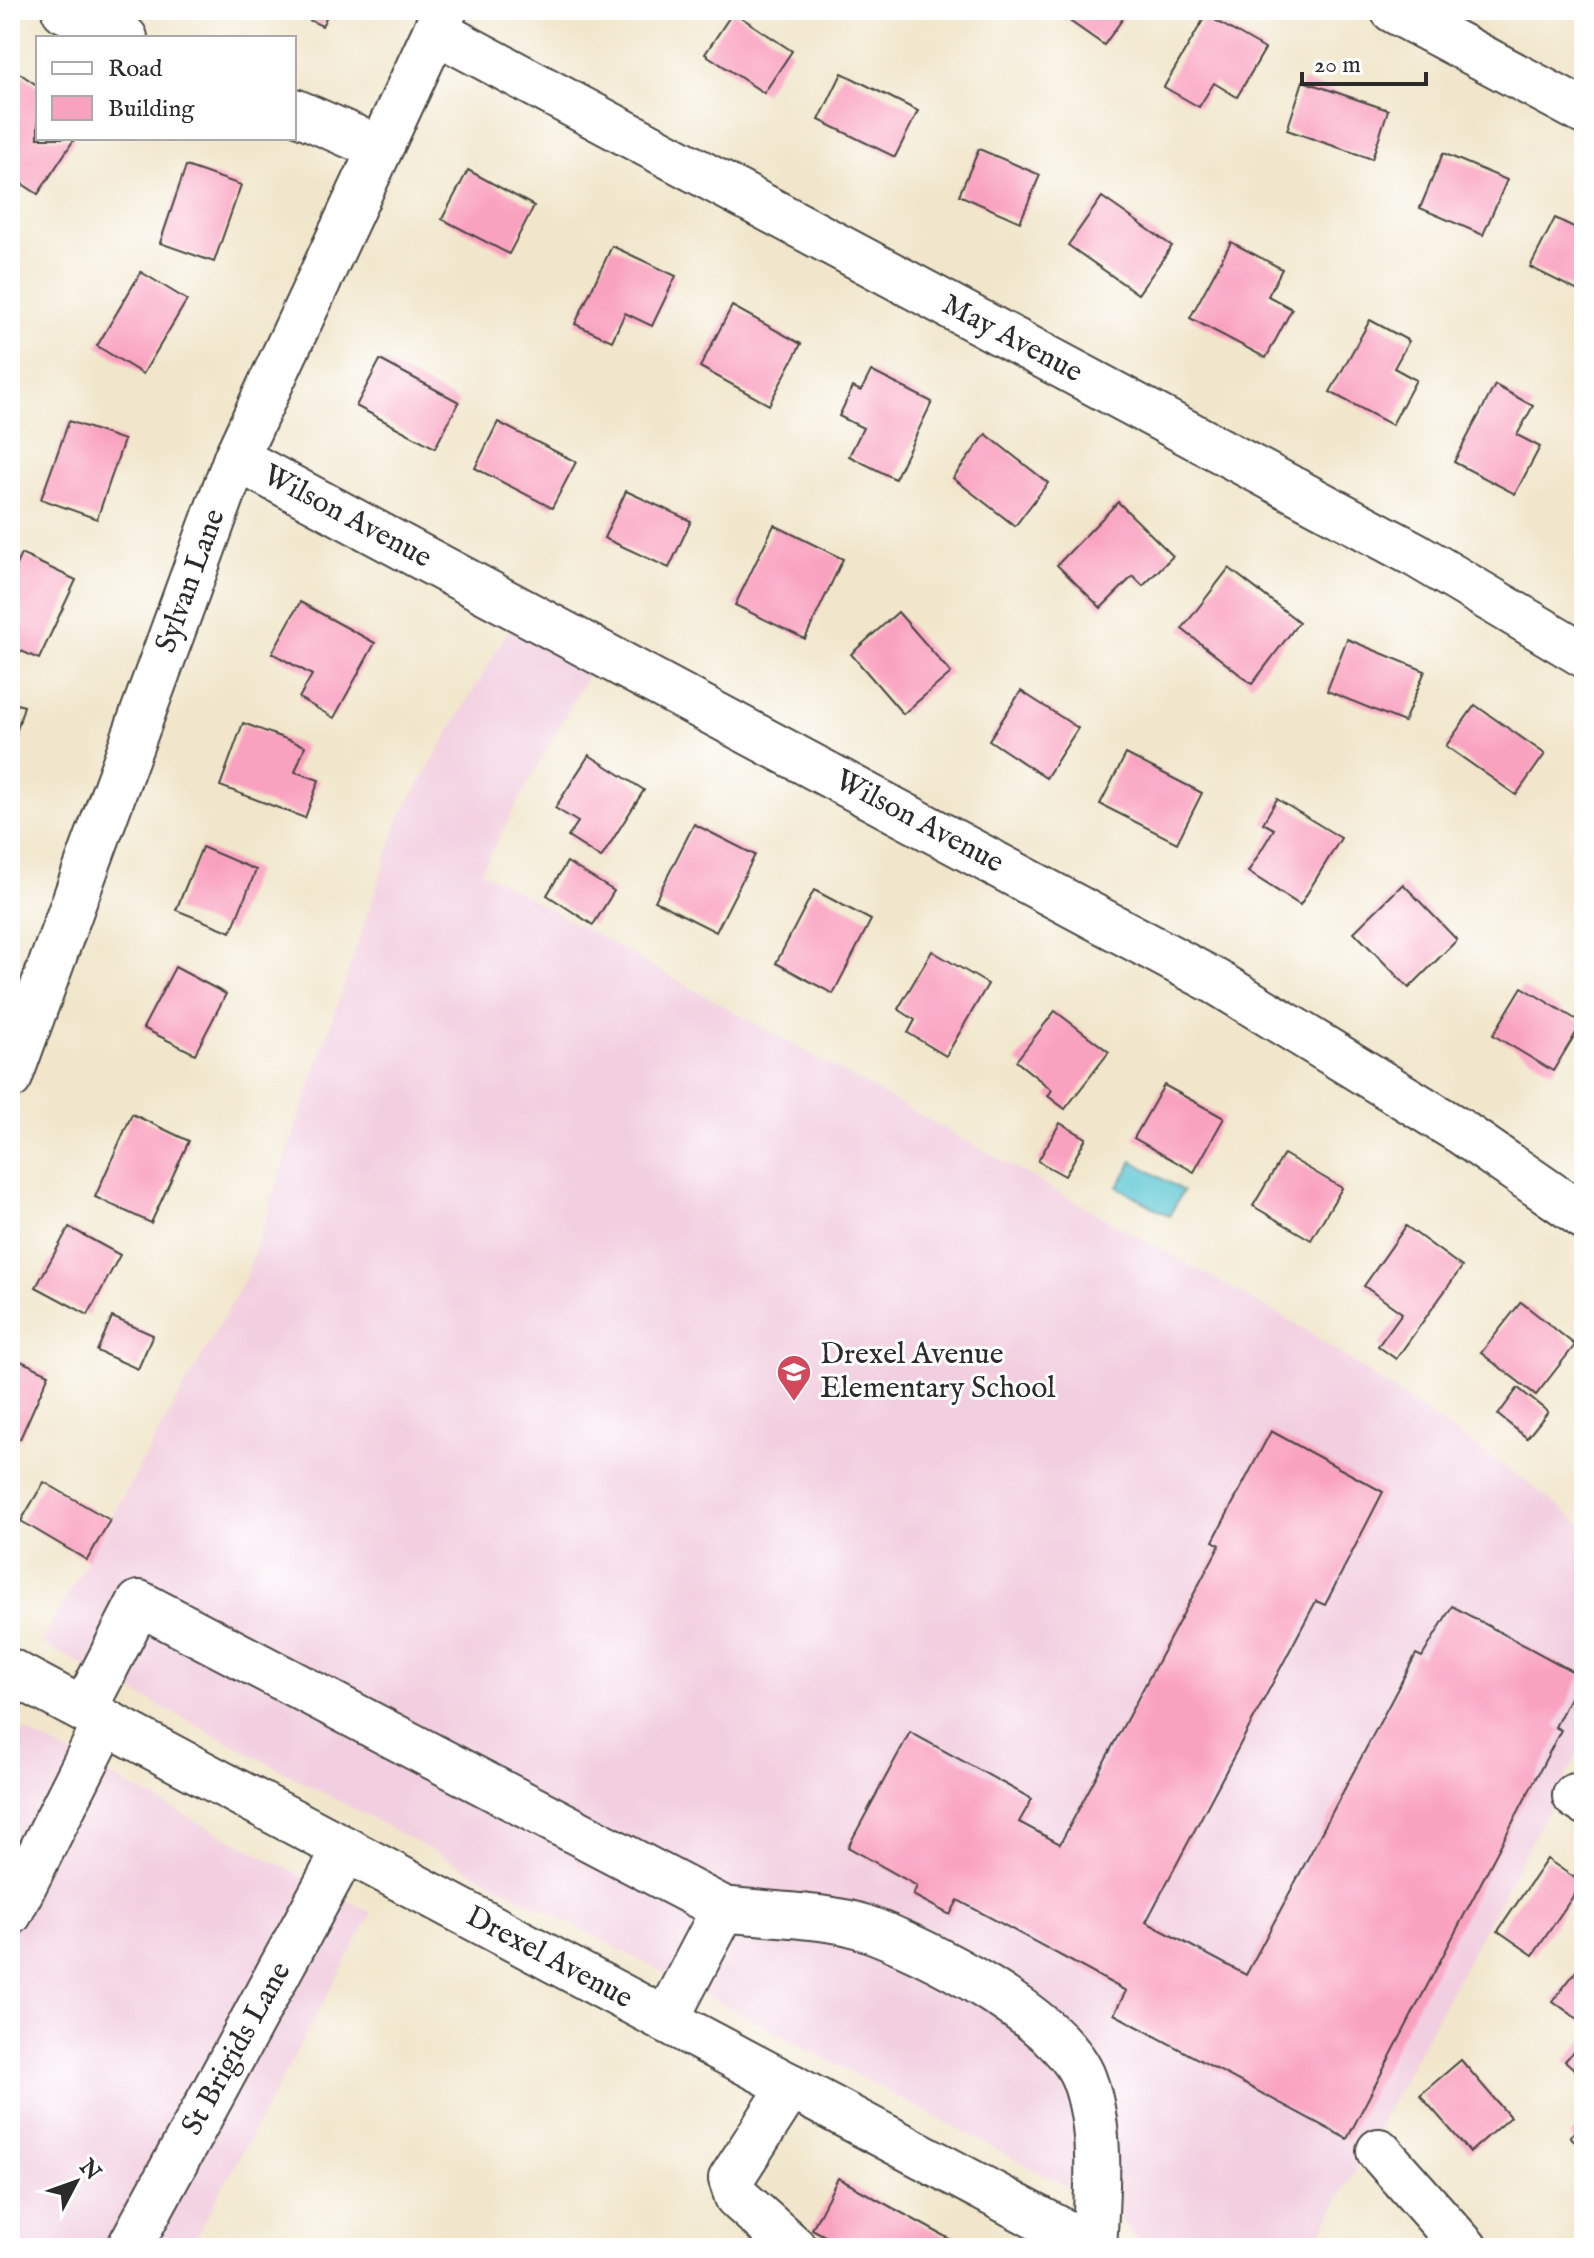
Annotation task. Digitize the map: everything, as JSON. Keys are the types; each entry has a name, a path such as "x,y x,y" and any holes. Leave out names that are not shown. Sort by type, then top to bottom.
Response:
{"street":[{"path":"64,10 121,36"},
{"path":"1393,10 1584,112"},
{"name":"Sylvan Lane","path":"10,1077 236,458 440,21"},
{"name":"May Avenue","path":"440,21 1416,555 1584,655"},
{"path":"296,112 379,148"},
{"name":"Wilson Avenue","path":"236,458 1218,983 1461,1132 1584,1217"},
{"path":"10,1913 95,1716 139,1603 724,1909 861,1926 927,1956 1025,2012 1061,2042 1084,2079 1099,2166 1094,2248"},
{"name":"Drexel Avenue","path":"13,1678 95,1716 1076,2238 1086,2248"},
{"name":"St Brigids Lane","path":"129,2248 345,1850"},
{"path":"666,2020 724,1909"},
{"path":"791,2086 731,2179 737,2197 794,2248"},
{"path":"1379,2151 1465,2248"}],"shaded area":[{"name":"Drexel Avenue Elementary School","path":"509,629 590,670 481,871 1301,1327 1523,1479 1584,1526 1584,1743 1313,2248 1145,2248 1113,2211 41,1643 246,1277 400,817"},
{"path":"10,1723 372,1913 190,2248 10,2248"}],"water":[{"path":"1133,1161 1183,1191 1169,1216 1118,1187"}],"building":[{"path":"288,10 330,10 322,26"},
{"path":"1054,10 1129,10 1104,45"},
{"path":"733,12 792,51 764,93 705,54"},
{"path":"1206,15 1265,49 1237,97 1214,83 1199,107 1164,87"},
{"path":"12,68 36,85 36,140 74,140 38,194 10,176"},
{"path":"842,73 918,111 895,157 819,120"},
{"path":"1303,81 1388,110 1372,159 1287,130"},
{"path":"979,149 1040,175 1020,222 959,195"},
{"path":"1443,153 1507,180 1483,235 1420,208"},
{"path":"186,166 241,185 214,262 160,243"},
{"path":"468,170 534,206 509,254 442,219"},
{"path":"1102,197 1172,246 1138,294 1068,245"},
{"path":"1555,218 1584,232 1584,294 1530,267"},
{"path":"1231,242 1282,269 1268,296 1292,309 1266,358 1190,318"},
{"path":"612,246 676,276 652,326 625,313 612,341 575,324"},
{"path":"141,272 187,300 143,374 97,346"},
{"path":"732,306 801,344 769,405 700,367"},
{"path":"1370,320 1409,341 1394,368 1416,380 1392,425 1330,392"},
{"path":"380,360 459,402 435,448 356,406"},
{"path":"871,371 932,402 895,479 849,456 863,428 839,416 853,387 861,391"},
{"path":"1495,385 1533,406 1517,435 1540,447 1515,494 1454,462"},
{"path":"69,421 124,440 97,519 41,499"},
{"path":"498,422 576,462 552,508 475,468"},
{"path":"986,434 1048,483 1015,526 953,478"},
{"path":"626,491 691,521 669,568 604,538"},
{"path":"1118,502 1173,556 1143,586 1133,576 1101,608 1057,565"},
{"path":"774,525 843,559 805,639 735,605"},
{"path":"21,554 76,580 39,659 10,646 10,578"},
{"path":"1229,568 1299,622 1252,684 1182,629"},
{"path":"300,602 375,643 334,718 299,698 312,675 272,653"},
{"path":"898,612 951,673 903,714 851,654"},
{"path":"1347,639 1425,671 1404,722 1327,691"},
{"path":"1021,691 1078,728 1046,778 989,740"},
{"path":"10,702 24,706 11,750 10,750"},
{"path":"1475,705 1545,754 1516,795 1446,746"},
{"path":"243,723 305,746 295,772 319,780 305,818 220,786"},
{"path":"1126,754 1202,793 1177,843 1100,804"},
{"path":"589,755 644,790 601,858 568,837 578,822 555,808"},
{"path":"1277,799 1341,838 1300,905 1248,872 1274,829 1263,823"},
{"path":"694,824 755,855 716,932 655,901"},
{"path":"202,847 256,870 231,932 176,910"},
{"path":"567,862 614,891 593,925 547,895"},
{"path":"1403,884 1457,940 1409,988 1354,932"},
{"path":"814,890 871,920 833,994 776,963"},
{"path":"932,951 988,984 946,1056 908,1033 915,1020 898,1009"},
{"path":"175,967 226,994 195,1054 143,1028"},
{"path":"1522,987 1582,1023 1553,1071 1493,1035"},
{"path":"1055,1011 1109,1052 1065,1109 1048,1096 1052,1090 1016,1061"},
{"path":"1164,1085 1224,1118 1194,1172 1134,1138"},
{"path":"132,1114 189,1141 151,1223 95,1197"},
{"path":"1060,1123 1086,1138 1065,1176 1038,1161"},
{"path":"1284,1154 1342,1188 1311,1240 1253,1206"},
{"path":"1406,1226 1462,1267 1396,1359 1378,1346 1402,1313 1364,1286"},
{"path":"69,1227 120,1255 88,1315 36,1287"},
{"path":"1521,1302 1575,1345 1536,1395 1481,1353"},
{"path":"112,1317 153,1335 138,1369 97,1351"},
{"path":"10,1356 49,1374 20,1439 10,1435"},
{"path":"1518,1388 1548,1412 1527,1438 1498,1415"},
{"path":"1271,1431 1383,1492 1325,1605 1316,1601 1146,1922 1246,1975 1416,1654 1422,1657 1452,1606 1581,1676 1555,1727 1561,1730 1347,2139 1114,2014 1126,1991 958,1900 950,1915 913,1895 917,1886 848,1847 910,1732 1032,1799 1019,1822 1060,1844 1220,1545 1213,1541"},
{"path":"44,1482 110,1520 87,1560 21,1521"},
{"path":"1547,1859 1582,1883 1533,1955 1498,1931"},
{"path":"1584,1961 1584,2024 1553,2001"},
{"path":"1584,2040 1584,2078 1565,2061"},
{"path":"1461,2060 1510,2117 1470,2152 1420,2095"},
{"path":"1584,2123 1584,2152 1570,2136"},
{"path":"838,2178 966,2248 847,2248 812,2229"}],"place":[{"name":"Drexel Avenue Elementary School","path":"794,1403"}]}
